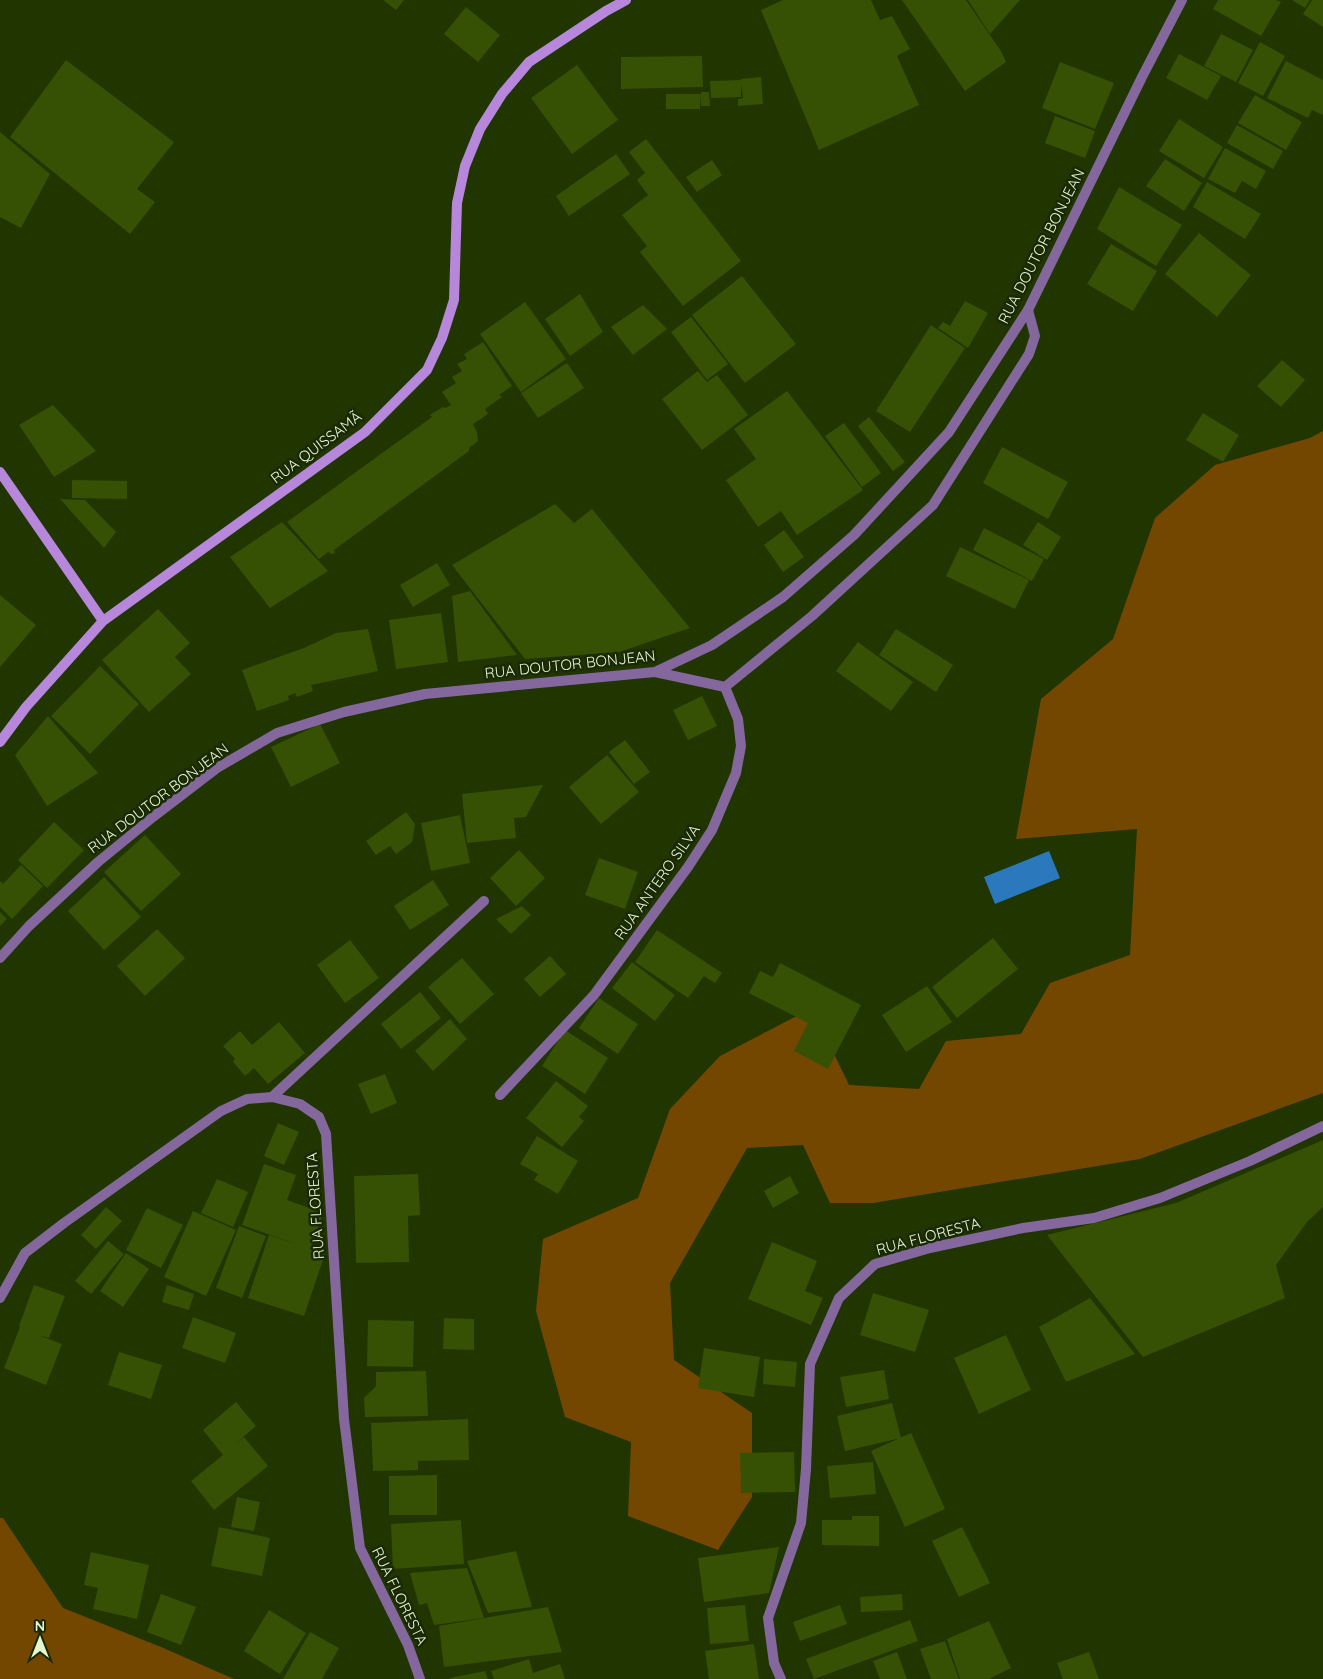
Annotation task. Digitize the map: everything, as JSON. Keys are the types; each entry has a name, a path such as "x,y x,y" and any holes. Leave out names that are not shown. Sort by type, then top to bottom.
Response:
{"street":[{"name":"RUA QUISSAMÃ","path":"0,742 26,707 103,621 365,432 427,370 442,338 454,300 457,203 465,166 480,129 502,94 529,62 606,11 626,0"},
{"name":"RUA DOUTOR BONJEAN","path":"0,958 29,926 111,850 218,768 277,733 344,712 425,694 656,672 712,645 783,597 854,535 949,432 1028,310 1142,77 1182,0"},
{"path":"656,672 725,687 812,616 933,504 1029,354 1035,336 1028,310"},
{"path":"0,472 103,621"},
{"name":"RUA ANTERO SILVA","path":"500,1095 594,995 688,867 712,830 736,773 741,746 738,719 725,687"},
{"path":"272,1097 484,900"},
{"name":"RUA FLORESTA","path":"0,1298 25,1253 221,1111 247,1099 272,1097 300,1104 319,1117 326,1134 344,1419 360,1548 408,1645 420,1679"},
{"name":"RUA FLORESTA","path":"781,1679 774,1663 768,1618 801,1523 806,1469 810,1364 839,1298 875,1264 930,1248 1004,1232 1094,1218 1160,1198 1250,1161 1323,1126"}],"shaded area":[{"path":"1323,431 1323,1093 1140,1159 873,1203 830,1203 803,1145 747,1148 670,1283 674,1360 752,1413 752,1497 718,1550 628,1516 631,1442 565,1417 536,1311 543,1239 638,1198 670,1109 720,1056 812,1008 849,1085 919,1089 946,1041 1021,1034 1050,983 1130,955 1137,829 1016,839 1041,699 1113,639 1155,518 1215,465 1310,438"},
{"path":"0,1518 3,1518 63,1608 161,1647 234,1679 0,1679"}],"water":[{"path":"1049,851 1060,878 995,904 984,877"}],"building":[{"path":"383,0 404,0 396,10"},
{"path":"783,0 871,0 880,20 892,16 910,49 897,56 919,105 819,150 761,10"},
{"path":"902,0 966,0 1001,51 1006,62 965,91"},
{"path":"968,0 1020,0 990,34"},
{"path":"1218,0 1276,0 1281,2 1261,36 1213,9"},
{"path":"1292,0 1310,0 1305,8"},
{"path":"1312,0 1323,0 1323,27 1303,14"},
{"path":"466,7 500,35 478,62 444,34"},
{"path":"1221,34 1253,50 1236,82 1204,66"},
{"path":"1260,42 1285,56 1263,96 1238,83"},
{"path":"1179,54 1221,76 1207,100 1166,78"},
{"path":"702,56 703,87 621,89 621,57"},
{"path":"66,60 174,142 137,189 155,202 130,234 10,137"},
{"path":"1286,61 1323,80 1323,115 1312,110 1308,118 1267,98"},
{"path":"1060,62 1114,83 1095,129 1042,108"},
{"path":"577,65 618,120 572,154 531,98"},
{"path":"761,77 763,104 738,106 738,99 743,98 741,84 741,97 711,98 710,81"},
{"path":"701,92 709,92 710,106 701,106 700,96 700,109 666,109 666,94 701,94"},
{"path":"1255,95 1302,122 1286,150 1238,123"},
{"path":"1055,116 1095,131 1085,158 1045,143"},
{"path":"1179,119 1223,147 1204,178 1159,151"},
{"path":"1237,125 1283,151 1273,169 1227,143"},
{"path":"0,132 50,174 21,228 0,217"},
{"path":"646,139 741,261 683,306 640,252 647,246 622,215 648,195 637,180 645,173 629,152"},
{"path":"1225,148 1266,171 1256,189 1242,181 1235,193 1208,179"},
{"path":"616,154 630,174 569,216 556,196"},
{"path":"1165,159 1202,183 1184,211 1146,186"},
{"path":"712,160 722,175 697,192 686,177"},
{"path":"1207,182 1261,214 1245,239 1193,207"},
{"path":"1119,187 1182,225 1156,266 1097,229"},
{"path":"1199,233 1251,275 1217,317 1165,274"},
{"path":"1111,244 1157,271 1133,311 1087,284"},
{"path":"742,276 796,344 745,383 692,315"},
{"path":"580,294 603,332 570,356 545,319"},
{"path":"965,301 988,313 968,348 938,328 943,322 950,326"},
{"path":"525,302 566,359 521,392 480,334"},
{"path":"643,305 667,329 633,355 611,327"},
{"path":"691,317 728,364 707,380 671,332"},
{"path":"931,325 965,348 910,432 876,411"},
{"path":"483,342 512,386 499,395 502,397 485,409 488,414 473,424 477,432 478,441 469,448 469,451 334,550 335,553 328,552 319,559 287,522 432,417 430,415 443,407 451,405 442,392 456,383 452,377 462,371 457,364 467,359 464,354"},
{"path":"1282,360 1305,380 1281,407 1257,386"},
{"path":"567,363 584,388 538,418 521,393"},
{"path":"698,371 707,382 717,375 748,415 702,450 662,399"},
{"path":"787,391 863,490 797,535 781,511 758,527 726,480 756,459 734,429"},
{"path":"53,405 96,451 54,477 19,425"},
{"path":"1203,413 1239,435 1223,462 1186,440"},
{"path":"869,417 905,462 893,471 858,426"},
{"path":"844,423 881,473 862,487 825,436"},
{"path":"1002,447 1068,482 1048,519 983,483"},
{"path":"72,480 127,481 127,499 72,498"},
{"path":"60,499 85,500 116,532 104,548"},
{"path":"555,504 574,523 592,509 690,628 619,652 525,659 452,565"},
{"path":"282,522 328,571 270,608 230,557"},
{"path":"1038,522 1061,537 1047,560 1023,545"},
{"path":"984,528 1044,559 1032,581 973,550"},
{"path":"784,530 804,557 783,572 764,545"},
{"path":"960,547 1029,580 1015,609 946,576"},
{"path":"437,563 450,585 413,607 400,585"},
{"path":"470,591 517,655 458,662 452,596"},
{"path":"0,595 36,625 0,667"},
{"path":"158,609 190,643 175,657 191,674 149,712 102,660"},
{"path":"441,613 448,662 396,669 389,620"},
{"path":"368,629 378,671 311,685 313,691 297,697 295,693 288,696 289,700 257,711 242,670 304,648 336,633"},
{"path":"896,629 953,665 936,692 879,655"},
{"path":"858,642 913,682 891,711 836,671"},
{"path":"100,666 139,704 90,754 51,716"},
{"path":"702,696 717,726 688,740 673,710"},
{"path":"48,716 98,773 47,806 15,755"},
{"path":"320,724 340,763 291,787 271,747"},
{"path":"625,740 650,772 634,784 609,752"},
{"path":"607,755 639,792 601,824 569,787"},
{"path":"543,785 526,817 514,818 516,838 467,843 462,794"},
{"path":"406,812 415,824 412,842 396,854 390,846 376,855 366,841"},
{"path":"460,815 470,863 431,871 421,823"},
{"path":"54,822 84,850 47,888 18,860"},
{"path":"145,835 181,874 141,911 104,872"},
{"path":"519,850 545,878 516,906 490,878"},
{"path":"599,858 638,872 625,909 585,895"},
{"path":"21,865 43,886 12,919 0,907 0,881 3,884"},
{"path":"104,877 141,917 104,950 68,911"},
{"path":"433,880 449,905 410,930 394,906"},
{"path":"522,906 531,915 511,934 496,919"},
{"path":"0,912 7,919 0,926"},
{"path":"157,929 185,958 145,996 117,966"},
{"path":"657,930 722,973 715,983 704,976 688,998 635,962"},
{"path":"993,938 1018,969 957,1018 932,987"},
{"path":"350,940 379,978 345,1003 317,965"},
{"path":"550,956 566,974 540,997 524,979"},
{"path":"462,958 494,994 460,1024 428,987"},
{"path":"632,962 675,995 655,1021 612,988"},
{"path":"780,963 861,1005 828,1069 794,1051 808,1023 749,993 760,971 773,977"},
{"path":"927,986 952,1022 906,1052 882,1015"},
{"path":"420,992 441,1018 401,1049 381,1024"},
{"path":"599,998 638,1024 618,1054 579,1028"},
{"path":"450,1019 467,1039 433,1071 415,1051"},
{"path":"279,1022 305,1053 268,1084 254,1068 245,1076 233,1062 235,1059 223,1046 240,1031 252,1045"},
{"path":"565,1030 608,1058 585,1094 542,1066"},
{"path":"385,1074 397,1103 371,1114 358,1084"},
{"path":"556,1081 588,1106 579,1117 584,1121 562,1147 526,1118"},
{"path":"278,1123 299,1132 284,1165 264,1156"},
{"path":"537,1136 578,1161 558,1194 534,1180 538,1174 520,1164"},
{"path":"1323,1140 1323,1207 1307,1222 1276,1265 1285,1298 1143,1357 1047,1235 1176,1203"},
{"path":"264,1164 296,1175 287,1200 323,1213 310,1249 325,1254 304,1316 248,1298 269,1235 302,1246 242,1225"},
{"path":"418,1174 420,1215 408,1216 409,1262 356,1263 354,1176"},
{"path":"790,1176 799,1193 773,1208 764,1191"},
{"path":"217,1179 248,1192 233,1227 201,1213"},
{"path":"106,1207 122,1221 96,1249 81,1235"},
{"path":"147,1208 183,1225 161,1268 126,1250"},
{"path":"193,1211 236,1230 206,1296 164,1277"},
{"path":"239,1226 266,1236 242,1298 216,1288"},
{"path":"108,1241 124,1254 91,1294 75,1281"},
{"path":"772,1242 817,1261 805,1291 823,1298 811,1325 748,1299"},
{"path":"126,1253 149,1269 123,1307 100,1291"},
{"path":"34,1285 65,1296 49,1338 38,1335 62,1344 46,1385 4,1368"},
{"path":"167,1285 194,1294 189,1310 162,1302"},
{"path":"873,1293 929,1310 915,1352 860,1335"},
{"path":"1090,1298 1135,1354 1066,1382 1039,1327"},
{"path":"193,1317 236,1333 225,1363 182,1348"},
{"path":"444,1318 474,1319 474,1350 443,1349"},
{"path":"368,1320 414,1321 413,1367 367,1366"},
{"path":"1006,1335 1031,1390 979,1414 954,1358"},
{"path":"704,1348 760,1357 754,1397 698,1388"},
{"path":"119,1352 162,1365 151,1399 108,1385"},
{"path":"764,1359 797,1362 795,1387 763,1384"},
{"path":"884,1370 889,1399 846,1407 840,1377"},
{"path":"426,1371 428,1416 365,1417 364,1398 376,1386 376,1372"},
{"path":"236,1402 256,1426 235,1444 244,1437 268,1466 214,1510 191,1481 223,1455 203,1430"},
{"path":"892,1403 901,1438 845,1451 837,1416"},
{"path":"468,1419 469,1460 418,1461 418,1470 373,1471 371,1423"},
{"path":"911,1433 945,1509 905,1527 871,1451"},
{"path":"794,1452 795,1492 741,1493 740,1453"},
{"path":"873,1462 876,1494 830,1498 827,1466"},
{"path":"437,1475 437,1515 389,1515 389,1476"},
{"path":"237,1497 260,1502 254,1531 231,1527"},
{"path":"852,1516 879,1516 879,1546 822,1545 822,1520 852,1520"},
{"path":"461,1520 464,1564 393,1569 391,1524"},
{"path":"219,1527 270,1538 262,1576 211,1566"},
{"path":"962,1527 990,1583 959,1597 932,1541"},
{"path":"779,1547 769,1593 704,1602 698,1558"},
{"path":"516,1551 532,1607 488,1613 467,1561"},
{"path":"91,1552 149,1565 137,1619 93,1609 98,1588 84,1585"},
{"path":"467,1568 484,1618 434,1625 427,1603 419,1605 410,1573"},
{"path":"161,1594 196,1607 181,1645 147,1632"},
{"path":"902,1594 903,1610 861,1612 860,1597"},
{"path":"745,1605 749,1641 710,1644 707,1608"},
{"path":"840,1605 847,1624 800,1641 793,1622"},
{"path":"548,1607 562,1652 444,1667 439,1626"},
{"path":"269,1610 306,1633 280,1674 244,1651"},
{"path":"910,1620 918,1641 814,1679 806,1659"},
{"path":"989,1621 1011,1668 989,1679 960,1679 947,1639"},
{"path":"310,1632 339,1648 322,1679 283,1679"},
{"path":"945,1641 959,1679 931,1679 920,1649"},
{"path":"754,1644 759,1679 709,1679 705,1651"},
{"path":"897,1652 907,1679 880,1679 873,1661"},
{"path":"1089,1652 1099,1679 1063,1679 1057,1663"},
{"path":"529,1659 533,1673 560,1664 565,1679 494,1679 491,1671"},
{"path":"485,1671 488,1679 450,1679 450,1678"}]}
